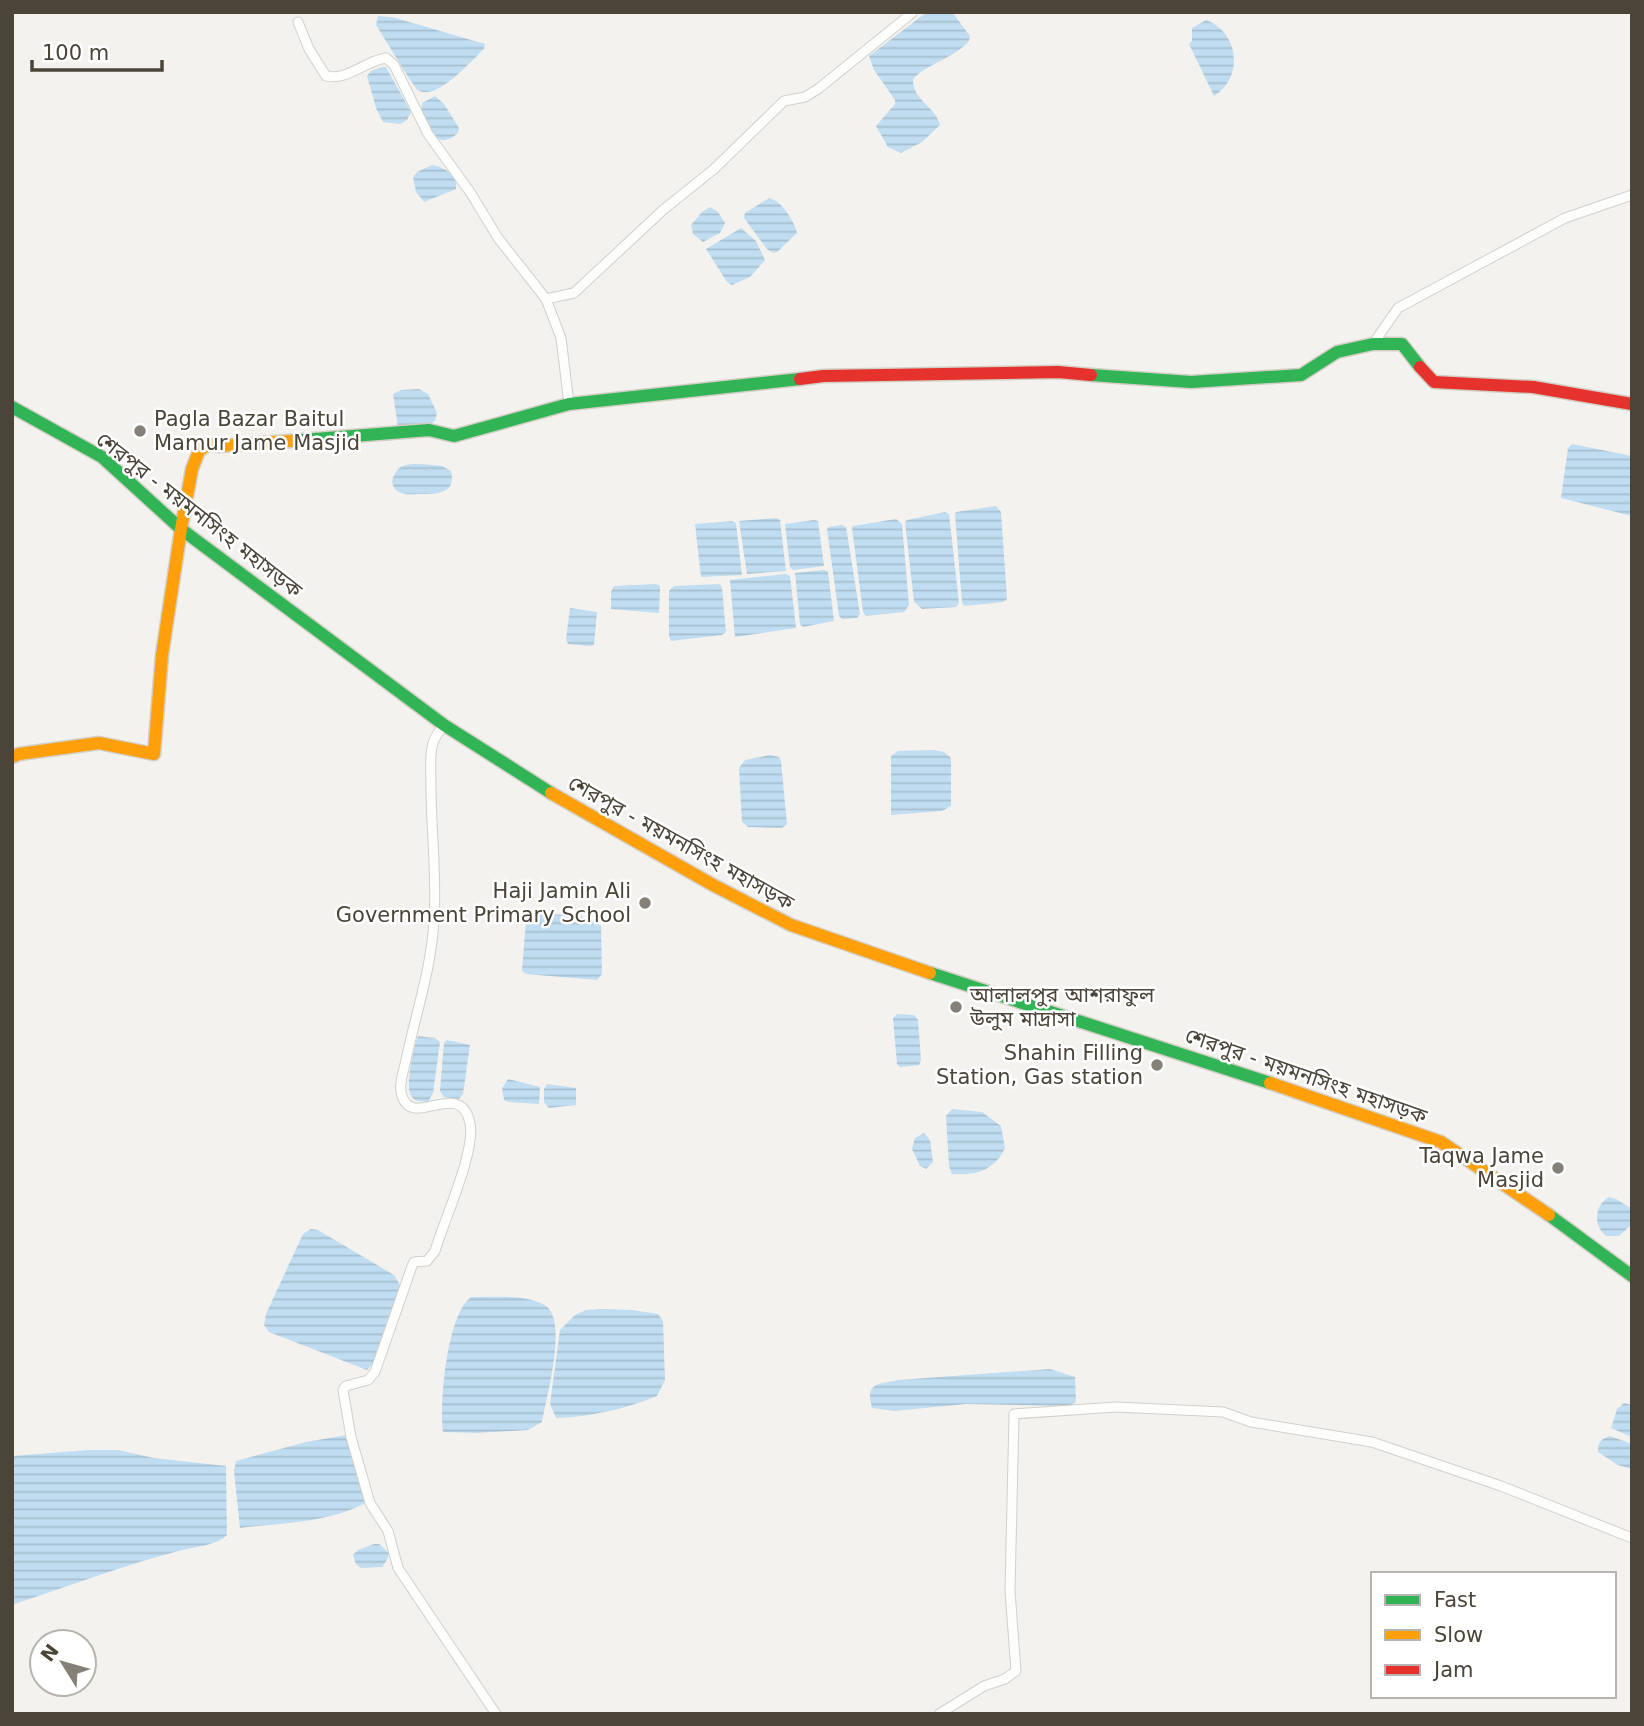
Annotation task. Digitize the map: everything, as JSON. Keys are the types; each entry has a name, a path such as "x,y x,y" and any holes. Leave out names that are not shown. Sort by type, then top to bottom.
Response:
{"street":[{"path":"546,299 574,293 663,210 714,169 784,101 805,97 818,89 912,13"},
{"path":"298,22 309,49 326,76 336,78 375,59 386,58 394,65 428,134 470,192 498,238 546,299 561,338 569,404"},
{"path":"1373,344 1398,308 1565,218 1632,195"},
{"path":"12,757 99,743 154,754 162,655 181,529 192,469 198,451 208,444 219,446 429,430 454,436 569,404 823,376 1058,372 1191,382 1301,375 1337,352 1373,344 1402,344 1413,355 1426,376 1434,382 1533,387 1632,404"},
{"name":"শেরপুর - ময়মনসিংহ মহাসড়ক","path":"12,407 102,457 181,529 444,725 539,786 713,886 791,925 906,966 1316,1097 1441,1142 1562,1224 1632,1276"},
{"path":"444,725 432,745 431,801 435,874 431,953 401,1085 402,1096 407,1104 414,1108 445,1103 459,1105 465,1111 470,1124 468,1149 435,1251 427,1261 414,1262 412,1266 375,1372 368,1380 346,1386 343,1390 351,1437 370,1503 388,1531 398,1567 496,1714"},
{"path":"939,1714 984,1686 1005,1679 1016,1671 1010,1591 1014,1414 1116,1408 1223,1412 1251,1422 1372,1442 1501,1486 1632,1538"}],"water":[{"path":"927,12 952,12 970,36 963,47 913,79 916,93 934,113 940,125 922,142 901,153 888,147 876,126 895,104 895,100 874,70 869,56"},
{"path":"378,16 392,17 485,44 484,49 443,85 425,92 418,90 376,25"},
{"path":"1206,20 1225,34 1234,55 1230,78 1224,88 1214,96 1189,44 1192,41 1192,28"},
{"path":"386,67 411,112 407,120 400,124 383,122 376,108 367,76 371,71"},
{"path":"435,96 444,104 459,128 458,133 448,139 437,138 424,118 422,103"},
{"path":"432,165 449,172 455,180 456,189 424,202 416,192 413,177"},
{"path":"769,198 787,212 797,233 773,253 744,218 745,213"},
{"path":"710,207 718,212 725,223 720,233 703,242 693,234 691,225"},
{"path":"741,228 756,241 765,260 750,277 732,285 727,282 706,249"},
{"path":"419,389 428,394 437,413 435,421 430,424 398,427 393,394 401,390"},
{"path":"1572,444 1632,456 1632,516 1561,498 1568,448"},
{"path":"421,464 442,466 451,471 451,485 448,489 425,494 405,494 396,490 392,481 399,468"},
{"path":"996,506 1001,512 1007,599 1003,602 965,606 962,603 955,514"},
{"path":"945,512 949,514 959,603 956,607 922,609 914,602 905,522"},
{"path":"896,519 902,524 909,605 904,612 866,616 863,612 852,528"},
{"path":"780,520 786,571 747,574 739,521"},
{"path":"818,521 824,566 793,570 790,567 785,524"},
{"path":"736,523 742,575 701,577 695,524"},
{"path":"842,525 846,527 860,614 857,618 842,619 839,616 827,529"},
{"path":"824,570 828,572 834,621 803,627 800,624 795,573"},
{"path":"786,574 790,576 796,628 735,637 730,580"},
{"path":"655,584 660,588 659,613 611,609 611,592 614,586"},
{"path":"719,584 722,587 726,632 722,635 671,641 669,591 674,586"},
{"path":"570,608 597,612 594,645 568,644 566,639"},
{"path":"898,751 944,752 951,758 951,806 942,811 891,815 891,756"},
{"path":"770,755 779,757 781,761 787,824 782,828 748,827 742,822 739,768 745,760"},
{"path":"544,914 582,917 601,926 602,974 597,980 526,974 522,971 526,920 531,916"},
{"path":"897,1014 914,1015 918,1020 921,1060 919,1065 900,1067 897,1064 893,1018"},
{"path":"418,1036 435,1038 440,1042 433,1093 428,1102 415,1100 409,1086 410,1067"},
{"path":"447,1040 470,1045 463,1094 459,1099 444,1097 440,1091 444,1043"},
{"path":"508,1079 540,1087 539,1104 504,1100 502,1088"},
{"path":"547,1084 576,1088 576,1105 549,1108 544,1102 544,1089"},
{"path":"952,1109 982,1112 1001,1126 1005,1148 996,1162 969,1174 952,1174 949,1166 946,1116"},
{"path":"924,1133 930,1140 933,1162 926,1169 920,1166 912,1149 915,1138"},
{"path":"1609,1197 1632,1209 1632,1224 1619,1236 1606,1236 1597,1221 1600,1205"},
{"path":"311,1229 318,1230 394,1275 400,1285 376,1361 367,1370 269,1332 264,1325 266,1314 303,1234"},
{"path":"471,1297 510,1297 539,1302 546,1306 552,1315 555,1343 551,1379 542,1422 528,1430 443,1432 442,1401 446,1360 456,1321"},
{"path":"586,1310 658,1314 663,1321 665,1380 657,1396 645,1401 594,1414 556,1418 550,1404 560,1330 575,1315"},
{"path":"1050,1369 1075,1377 1076,1402 1069,1406 966,1404 894,1411 872,1408 870,1400 874,1386 898,1380"},
{"path":"1624,1403 1632,1405 1632,1437 1611,1428 1617,1409"},
{"path":"347,1435 367,1502 321,1518 240,1528 234,1471 236,1461 306,1442"},
{"path":"1610,1436 1632,1444 1632,1469 1618,1465 1598,1452 1600,1442"},
{"path":"118,1450 154,1458 226,1466 227,1535 212,1543 139,1562 12,1605 12,1456"},
{"path":"379,1544 389,1553 387,1560 382,1567 361,1568 356,1564 353,1555 358,1550"}],"traffic: fast":[{"path":"1091,375 1191,382 1301,375 1337,352 1373,344 1402,344 1420,367"},
{"path":"290,441 429,430 454,436 569,404 800,379"},
{"path":"12,407 102,457 181,529 444,725 551,793"},
{"path":"930,973 1270,1083"},
{"path":"1549,1215 1632,1276"}],"traffic: slow":[{"path":"12,757 99,743 154,754 162,655 181,529 192,469 199,451 208,444 219,446 290,441"},
{"path":"551,793 713,885 791,925 930,973"},
{"path":"1270,1083 1441,1142 1549,1215"}],"traffic: jam":[{"path":"1420,367 1434,382 1533,387 1632,404"},
{"path":"800,379 823,376 1058,372 1091,375"}],"place":[{"name":"Pagla Bazar Baitul Mamur Jame Masjid","path":"140,431"},
{"name":"Haji Jamin Ali Government Primary School","path":"645,903"},
{"name":"আলালপুর আশরাফুল উলুম মাদ্রাসা","path":"956,1007"},
{"name":"Shahin Filling Station, Gas station","path":"1157,1065"},
{"name":"Taqwa Jame Masjid","path":"1558,1168"}]}
